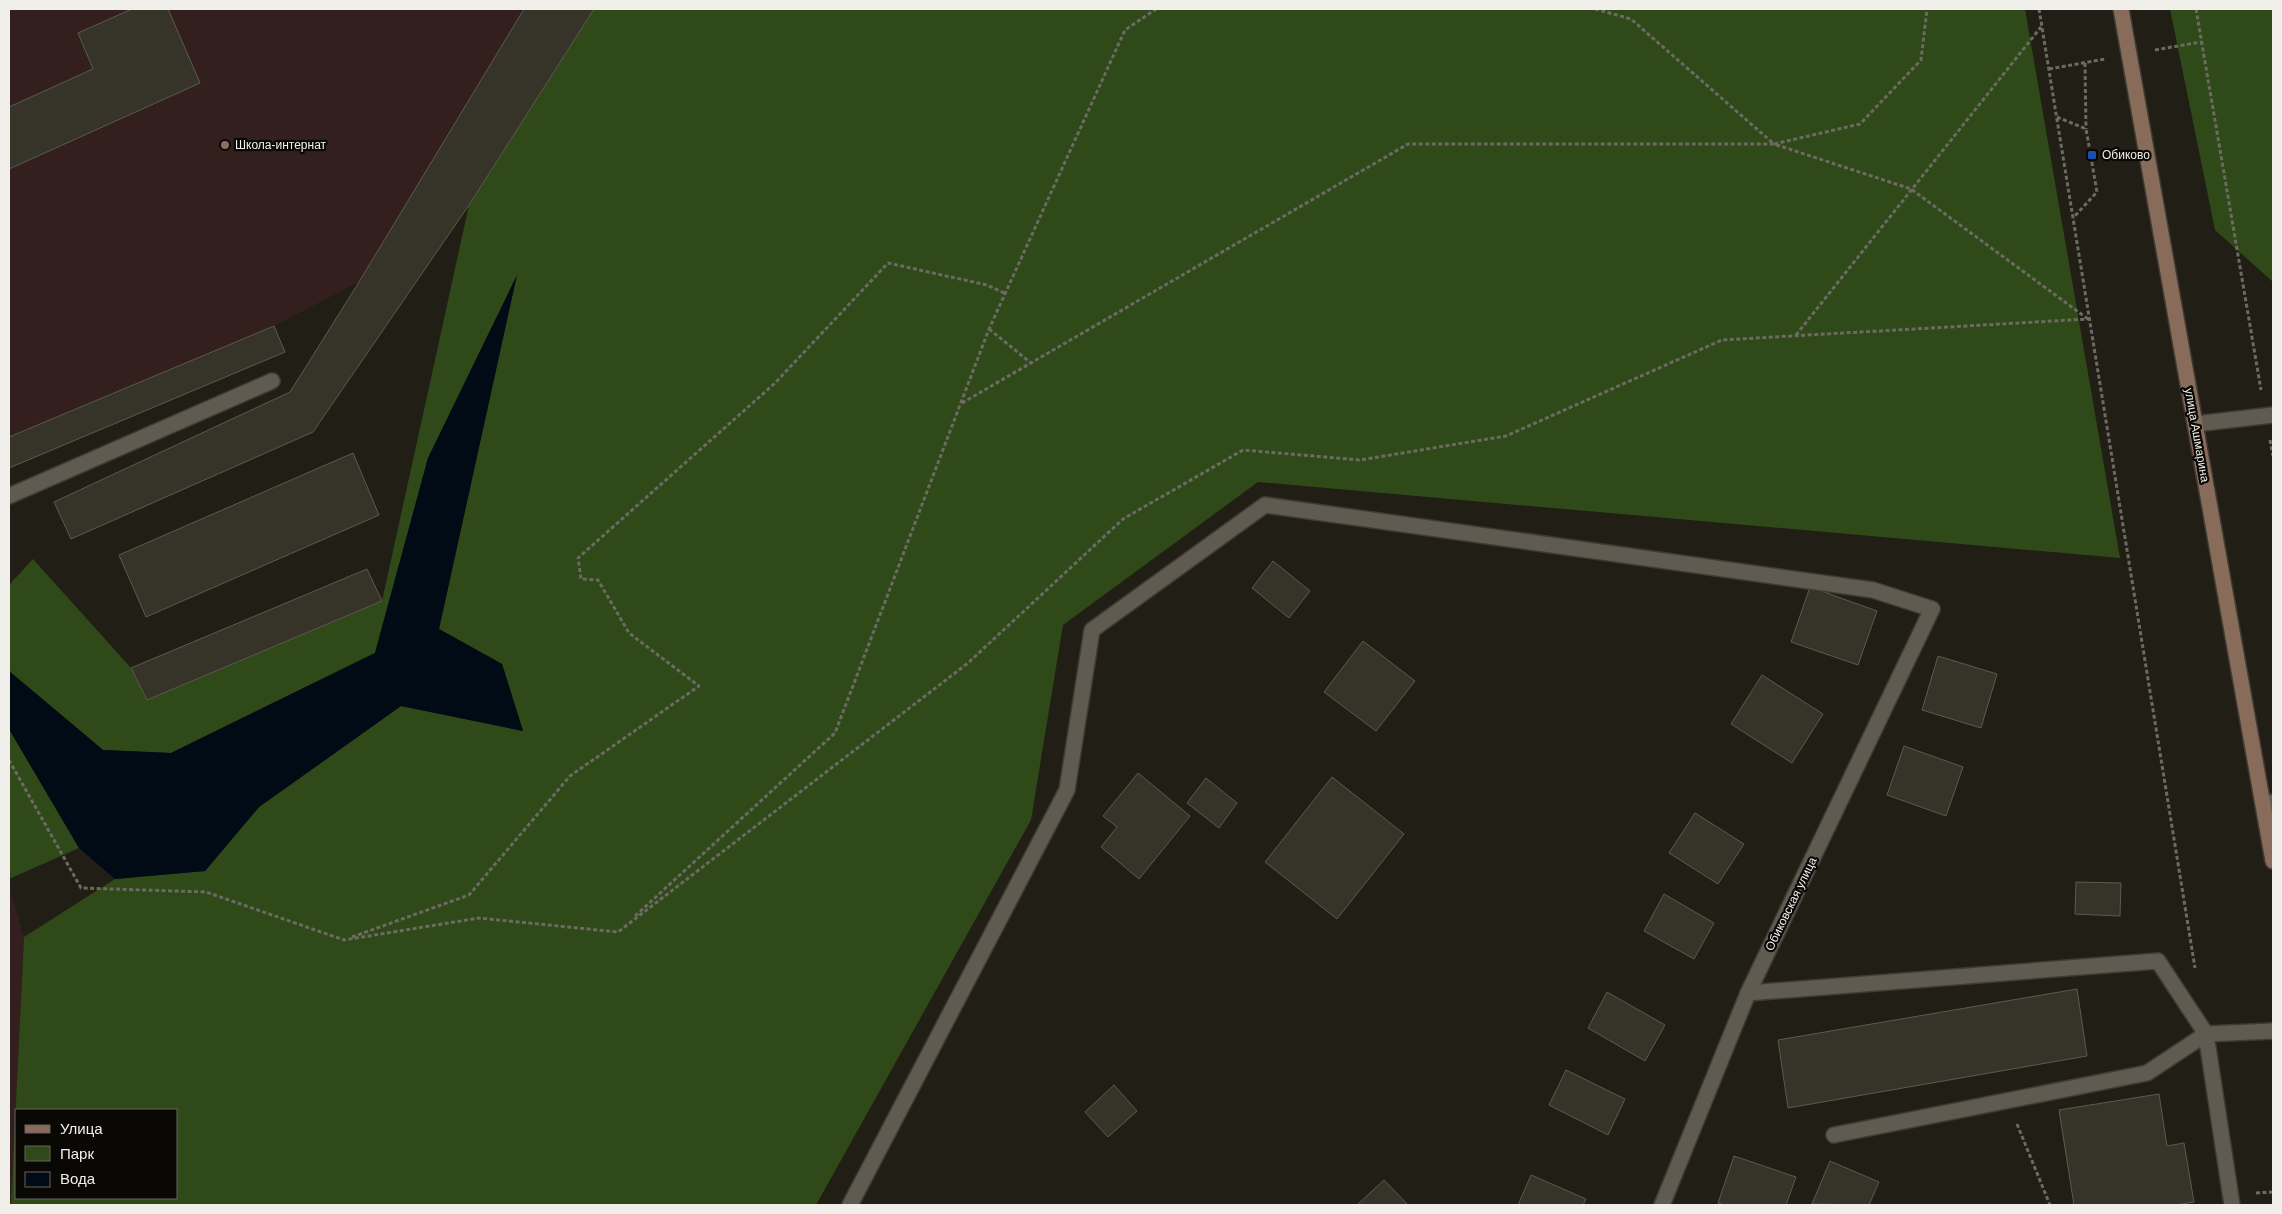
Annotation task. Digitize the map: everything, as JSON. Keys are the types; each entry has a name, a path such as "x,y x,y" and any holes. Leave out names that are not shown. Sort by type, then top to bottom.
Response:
{"main road":[{"name":"улица Ашмарина","path":"2121,9 2195,424 2268,803 2273,861"}],"street":[{"path":"9,496 272,381"},
{"path":"2195,424 2273,415"},
{"name":"Обиковская улица","path":"850,1205 1067,790 1092,630 1265,505 1873,590 1932,609 1748,993 1662,1205"},
{"path":"1748,993 2158,961 2206,1034 2232,1205"},
{"path":"1834,1135 2147,1073 2206,1034 2273,1031"}],"path":[{"path":"618,932 835,733 989,330 1125,30 1156,9"},
{"path":"1595,9 1631,18 1774,144 1912,189 2088,319"},
{"path":"962,403 1408,144 1774,144 1860,124 1921,60 1927,9"},
{"path":"2039,9 2196,975"},
{"path":"2196,9 2258,369"},
{"path":"1796,336 2042,27"},
{"path":"2072,218 2097,192 2086,129 2085,63"},
{"path":"2056,117 2086,129"},
{"path":"344,940 469,895 570,776 699,686 629,633 598,580 581,579 578,558 774,384 888,264 987,285 1006,294"},
{"path":"9,760 82,888 206,892 344,940 479,918 618,932 968,663 1123,519 1243,450 1360,460 1506,436 1722,340 2088,319"},
{"path":"989,330 1030,362"},
{"path":"2008,1101 2050,1205"}],"shaded area":[{"name":"Школа-интернат","path":"9,9 524,9 359,282 274,326 9,437"},
{"path":"9,887 24,937 11,1205 9,1205"}],"green space":[{"path":"594,9 2025,9 2120,558 1258,482 1063,625 1031,820 816,1205 11,1205 15,1123 15,1199 178,1199 178,1109 16,1109 24,937 115,879 205,871 259,807 401,706 523,731 502,664 439,629 516,278 428,458 375,653 171,753 103,750 9,671 9,585 33,559 131,668 147,700 382,601 469,205"},
{"path":"2170,9 2273,9 2273,282 2215,230"},
{"path":"9,729 79,848 9,879"}],"water":[{"path":"517,275 439,629 502,664 523,731 401,706 259,807 205,871 115,879 79,848 9,729 9,671 103,750 171,753 375,653 428,458"}],"building":[{"path":"132,9 168,9 200,83 9,169 9,107 93,69 78,33"},
{"path":"524,9 594,9 469,205 313,432 71,539 54,502 290,392 359,282"},
{"path":"274,326 285,352 9,468 9,437"},
{"path":"353,453 379,515 146,617 119,555"},
{"path":"1273,561 1310,591 1289,618 1252,588"},
{"path":"367,569 382,601 147,700 131,668"},
{"path":"1810,587 1877,611 1858,665 1791,642"},
{"path":"1363,641 1415,681 1376,731 1324,692"},
{"path":"1938,656 1997,674 1981,728 1922,710"},
{"path":"1762,675 1823,714 1792,763 1731,724"},
{"path":"1904,746 1963,767 1946,816 1887,795"},
{"path":"1138,773 1190,816 1139,879 1101,847 1117,827 1103,816"},
{"path":"1332,777 1404,834 1337,919 1265,862"},
{"path":"1206,778 1237,803 1219,828 1187,803"},
{"path":"1695,813 1744,844 1718,884 1669,853"},
{"path":"2076,882 2121,883 2120,916 2075,914"},
{"path":"1664,894 1714,923 1694,959 1644,931"},
{"path":"2077,989 2087,1056 1788,1108 1778,1040"},
{"path":"1607,992 1665,1025 1645,1061 1588,1028"},
{"path":"1566,1070 1625,1099 1608,1135 1549,1105"},
{"path":"1114,1085 1137,1111 1108,1137 1085,1112"},
{"path":"2159,1094 2167,1146 2184,1143 2194,1202 2176,1205 2074,1205 2059,1110"},
{"path":"1734,1156 1796,1177 1786,1205 1724,1205 1718,1203"},
{"path":"1830,1161 1879,1182 1869,1205 1812,1204"},
{"path":"1531,1175 1586,1199 1583,1205 1518,1205"},
{"path":"1384,1180 1408,1205 1357,1205"}],"place":[{"name":"Школа-интернат","path":"225,145"},
{"name":"Обиково","path":"2092,155"}]}
